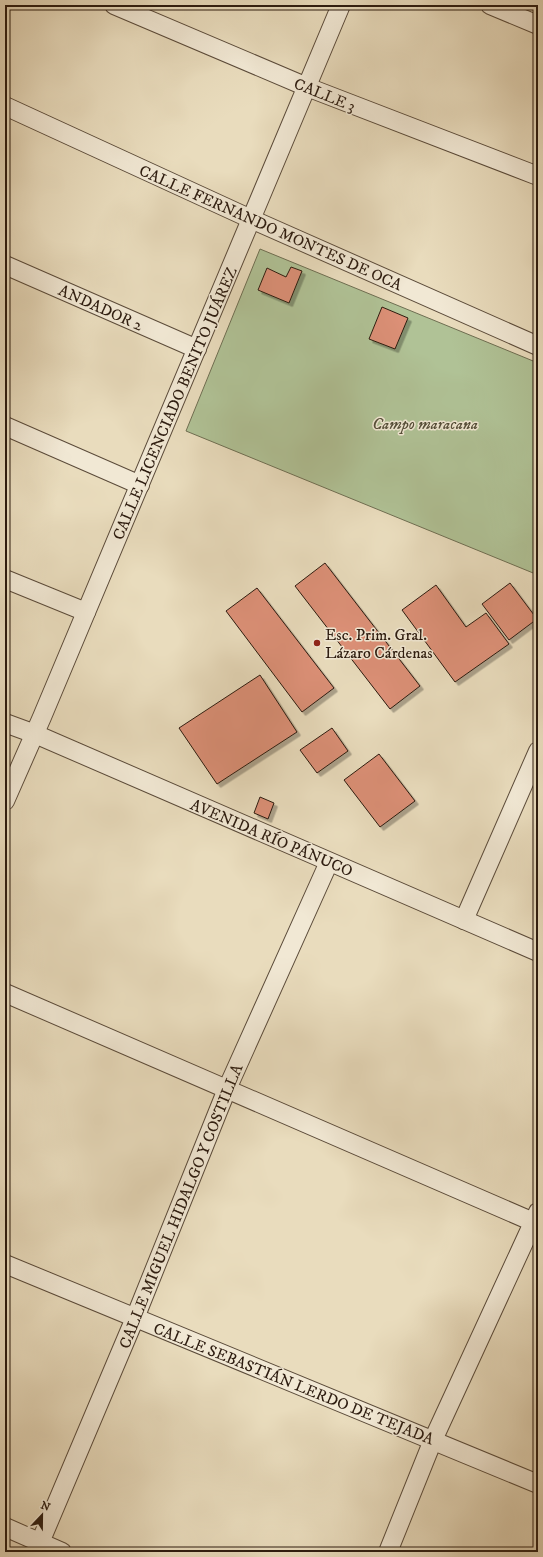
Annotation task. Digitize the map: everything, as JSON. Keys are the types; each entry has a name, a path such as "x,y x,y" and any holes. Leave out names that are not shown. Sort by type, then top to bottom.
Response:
{"street":[{"name":"CALLE 3","path":"114,5 307,87 538,176"},
{"name":"CALLE LICENCIADO BENITO JUÁREZ","path":"5,801 35,734 341,5"},
{"path":"490,5 538,25"},
{"name":"CALLE FERNANDO MONTES DE OCA","path":"5,106 251,219 538,346"},
{"name":"ANDADOR 2","path":"5,266 197,349"},
{"path":"5,426 140,485"},
{"path":"5,579 86,612"},
{"name":"AVENIDA RÍO PÁNUCO","path":"5,723 35,734 538,952"},
{"path":"464,920 538,751"},
{"name":"CALLE MIGUEL HIDALGO Y COSTILLA","path":"38,1547 135,1318 227,1089 329,862"},
{"path":"5,992 227,1089 536,1219 433,1440 388,1552"},
{"name":"CALLE SEBASTIÁN LERDO DE TEJADA","path":"5,1264 538,1484"},
{"path":"5,1527 38,1547 62,1552"}],"green space":[{"name":"Campo maracana","path":"260,249 538,363 538,575 186,431"}],"building":[{"path":"291,267 302,271 289,303 258,290 267,268 286,277"},
{"path":"382,307 408,318 395,349 369,339"},
{"path":"325,563 420,686 390,709 295,586"},
{"path":"510,583 537,619 509,640 482,604"},
{"path":"436,585 466,627 486,613 509,644 455,682 402,610"},
{"path":"257,588 334,688 302,712 226,611"},
{"path":"260,675 297,732 217,784 179,728"},
{"path":"332,728 348,751 317,773 300,750"},
{"path":"379,754 415,801 380,827 344,780"},
{"path":"260,797 274,803 268,819 254,813"}],"place":[{"name":"Esc. Prim. Gral. Lázaro Cárdenas","path":"317,643"}]}
